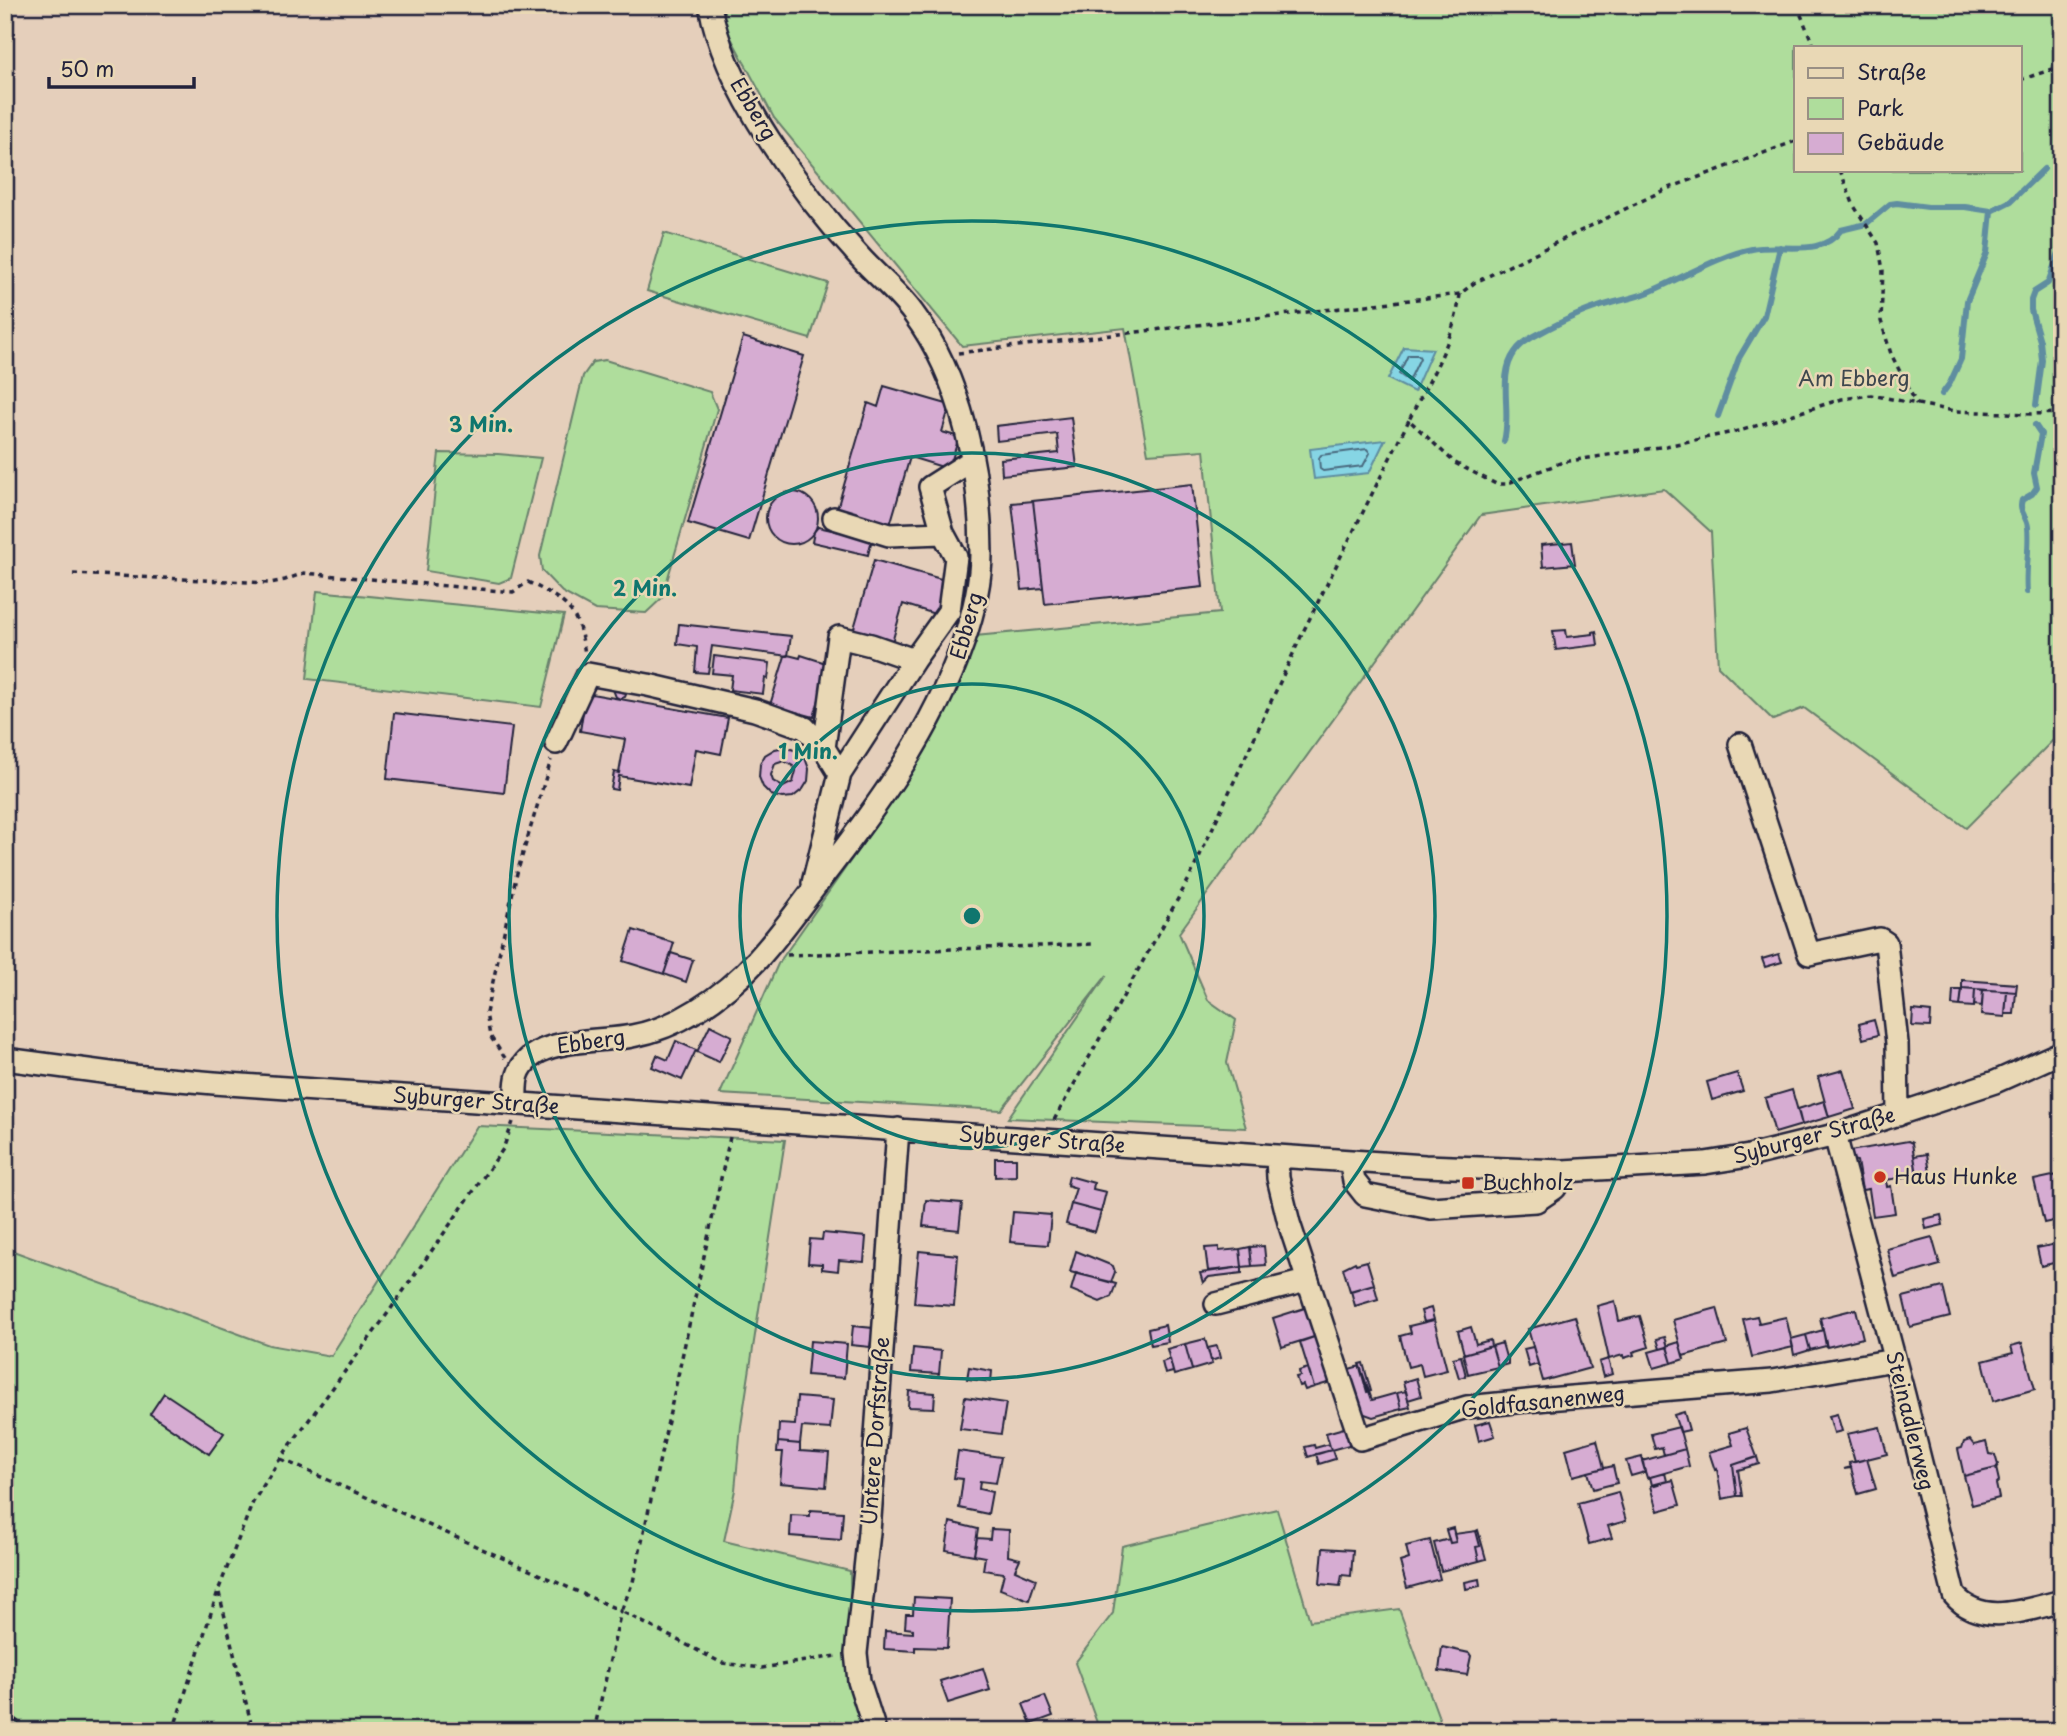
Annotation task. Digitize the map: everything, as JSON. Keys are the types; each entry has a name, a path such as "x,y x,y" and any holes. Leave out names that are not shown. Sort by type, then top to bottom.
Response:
{"street":[{"name":"Ebberg","path":"519,1072 526,1061 555,1045 631,1037 659,1029 696,1010 731,985 769,950 907,762 954,669 979,586 979,508 971,461 960,406 938,356 915,315 858,256 767,134 725,61 710,5"},
{"path":"811,892 840,774 949,611 957,557 943,533 930,487 971,461"},
{"path":"834,518 888,535 943,533"},
{"path":"824,748 839,637 914,660"},
{"path":"556,743 587,674 649,684 755,710 806,728 824,748 840,774"},
{"path":"1740,744 1809,954 1880,939 1886,943 1897,1043 1898,1115"},
{"name":"Syburger Straße","path":"5,1059 201,1082 1350,1161 1563,1171 1705,1163 1786,1148 1835,1135 1995,1082 2062,1052"},
{"path":"516,1103 519,1072"},
{"name":"Untere Dorfstraße","path":"874,1731 859,1681 856,1653 870,1520 898,1129"},
{"name":"Steinadlerweg","path":"1835,1135 1954,1595 1964,1606 1988,1615 2023,1611 2062,1601"},
{"name":"Goldfasanenweg","path":"1277,1156 1280,1189 1306,1281 1360,1439 1467,1408 1547,1398 1772,1381 1894,1360"},
{"path":"1350,1161 1354,1181 1365,1195 1431,1208 1536,1201 1555,1188 1563,1171"},
{"path":"1216,1304 1306,1281"}],"path":[{"path":"1797,5 1814,46"},
{"path":"2022,79 2062,65"},
{"path":"938,356 1460,294 1474,283 1664,190 1794,142"},
{"path":"1841,172 1854,206 1878,243 1883,270 1881,321 1891,354 1917,405"},
{"path":"1042,1140 1189,879 1304,630 1447,345 1458,312 1460,294"},
{"path":"1409,420 1455,463 1496,484 1506,484 1563,462 1666,446 1744,430 1842,399 1871,395 1954,411 2062,413"},
{"path":"73,574 270,583 304,573 513,592 528,582 564,603 575,615 582,638 587,674"},
{"path":"519,1072 495,1045 487,1025 486,1013 517,873 556,743"},
{"path":"769,950 794,956 1095,944"},
{"path":"173,1731 218,1591 253,1502 280,1459 383,1320 503,1149 513,1126 516,1103"},
{"path":"594,1731 621,1611 633,1582 734,1119"},
{"path":"280,1459 621,1611 722,1663 762,1668 856,1653"},
{"path":"218,1591 254,1731"},
{"path":"5,1717 14,1719 32,1731"}],"green space":[{"name":"Am Ebberg","path":"719,5 2062,5 2061,732 1966,828 1804,708 1773,720 1718,666 1711,532 1664,489 1481,515 1179,933 1208,1000 1236,1020 1227,1063 1246,1128 1008,1118 1107,975 1001,1110 720,1094 778,964 910,776 975,636 1220,613 1204,450 1148,454 1125,328 962,346 774,118 722,21"},
{"path":"664,233 828,283 810,339 647,291"},
{"path":"605,360 710,392 717,409 662,598 646,613 595,610 562,592 542,571 540,556 583,376 593,362"},
{"path":"439,453 541,458 511,578 499,583 426,571"},
{"path":"317,591 564,615 541,707 307,679"},
{"path":"477,1126 785,1140 741,1426 735,1490 724,1541 850,1571 852,1682 867,1731 5,1731 5,1248 269,1345 331,1356"},
{"path":"1277,1509 1310,1621 1399,1609 1442,1726 1459,1731 1100,1731 1075,1663 1113,1613 1122,1546"}],"water":[{"path":"1404,347 1433,349 1414,392 1388,379"},
{"path":"1385,440 1369,473 1314,479 1310,449"}],"building":[{"path":"743,337 804,356 749,541 688,523"},
{"path":"884,386 950,405 942,432 959,437 949,469 910,457 890,525 837,509 868,403 878,407"},
{"path":"1071,417 1077,467 1002,475 1001,459 1059,453 1057,434 997,441 996,426"},
{"path":"1192,484 1203,587 1045,604 1033,501"},
{"path":"792,492 811,499 818,518 811,537 792,544 773,537 766,518 773,499"},
{"path":"1033,501 1043,588 1022,590 1012,503"},
{"path":"818,527 872,539 868,555 812,542"},
{"path":"1572,542 1575,564 1543,567 1541,545"},
{"path":"874,560 948,581 938,615 903,604 891,646 852,635"},
{"path":"679,624 791,636 788,656 712,646 708,673 695,672 697,647 677,644"},
{"path":"1566,630 1567,637 1593,634 1596,631 1598,645 1556,650 1553,631"},
{"path":"801,655 829,664 814,717 770,705 785,656 800,658"},
{"path":"714,656 770,663 763,694 730,690 732,675 712,673"},
{"path":"616,687 626,688 625,697 616,697"},
{"path":"586,693 728,718 721,754 696,749 689,788 619,776 617,790 611,789 614,772 619,773 625,739 580,731"},
{"path":"394,713 512,727 504,793 387,779"},
{"path":"785,747 797,751 805,758 809,769 808,781 793,797 771,795 763,787 759,777 760,764 765,755","holes":["784,761 796,771 793,782 783,787 773,781 771,775 775,764"]},
{"path":"633,930 674,943 664,974 623,961"},
{"path":"671,953 693,960 686,982 664,974"},
{"path":"1779,954 1782,962 1765,967 1762,959"},
{"path":"1962,980 2017,984 2016,992 1962,988"},
{"path":"1962,988 1975,989 1974,1007 1960,1006"},
{"path":"1975,989 1983,990 1982,1006 1974,1005"},
{"path":"1953,990 1962,990 1960,1006 1952,1005"},
{"path":"1983,990 2007,991 2005,1017 1981,1015"},
{"path":"2007,992 2016,992 2014,1014 2005,1014"},
{"path":"1913,1010 1931,1012 1930,1027 1912,1026"},
{"path":"1874,1020 1878,1035 1863,1039 1859,1024"},
{"path":"710,1025 732,1036 719,1062 697,1052"},
{"path":"676,1041 696,1050 682,1080 652,1067 657,1055 668,1060"},
{"path":"1843,1070 1855,1109 1829,1117 1818,1077"},
{"path":"1737,1073 1743,1091 1712,1100 1707,1082"},
{"path":"1792,1090 1802,1125 1775,1133 1765,1098"},
{"path":"1824,1101 1829,1117 1802,1125 1798,1109"},
{"name":"Haus Hunke","path":"1908,1141 1912,1143 1917,1175 1886,1180 1887,1187 1891,1186 1895,1213 1873,1216 1869,1189 1862,1190 1857,1161 1852,1160 1850,1151"},
{"path":"1927,1154 1930,1173 1917,1175 1914,1156"},
{"path":"995,1158 1016,1158 1016,1176 995,1177"},
{"path":"2062,1174 2062,1219 2044,1223 2034,1180"},
{"path":"1069,1176 1094,1183 1093,1189 1106,1192 1101,1212 1071,1204 1076,1188 1067,1185"},
{"path":"926,1200 962,1203 959,1230 923,1226"},
{"path":"1071,1204 1101,1212 1095,1232 1066,1224"},
{"path":"1013,1212 1051,1215 1048,1245 1010,1242"},
{"path":"1941,1215 1943,1225 1926,1229 1924,1219"},
{"path":"823,1233 866,1237 864,1262 839,1260 838,1271 822,1269 822,1264 808,1263 810,1239 822,1240"},
{"path":"1932,1237 1940,1265 1895,1278 1887,1249"},
{"path":"2061,1243 2062,1261 2041,1266 2037,1248"},
{"path":"1264,1246 1266,1265 1252,1266 1250,1247"},
{"path":"1219,1247 1219,1251 1240,1249 1242,1267 1208,1271 1205,1248"},
{"path":"1250,1247 1252,1266 1242,1267 1240,1249"},
{"path":"919,1251 958,1255 954,1306 914,1303"},
{"path":"1076,1251 1113,1266 1115,1272 1111,1282 1070,1272"},
{"path":"1367,1261 1374,1284 1350,1291 1343,1268 1355,1262"},
{"path":"1242,1267 1242,1273 1209,1277 1203,1283 1200,1273"},
{"path":"1076,1273 1116,1284 1111,1297 1100,1302 1071,1290"},
{"path":"1374,1284 1378,1299 1355,1306 1351,1291"},
{"path":"1943,1287 1950,1317 1910,1327 1903,1297"},
{"path":"1615,1301 1619,1321 1640,1316 1649,1347 1624,1358 1623,1355 1609,1359 1597,1306"},
{"path":"1308,1307 1317,1336 1282,1347 1273,1318"},
{"path":"1431,1308 1434,1320 1424,1322 1421,1311"},
{"path":"1717,1308 1727,1344 1683,1356 1673,1320"},
{"path":"1856,1309 1863,1338 1827,1347 1820,1318"},
{"path":"1575,1316 1590,1368 1543,1381 1528,1329"},
{"path":"1757,1316 1759,1323 1786,1317 1793,1347 1752,1357 1743,1319"},
{"path":"1434,1320 1447,1370 1423,1376 1420,1364 1408,1367 1400,1336 1411,1333 1409,1326"},
{"path":"1165,1325 1168,1342 1151,1345 1148,1329"},
{"path":"853,1326 873,1328 870,1347 851,1345"},
{"path":"1471,1327 1476,1344 1490,1340 1491,1346 1464,1354 1458,1331"},
{"path":"1823,1330 1826,1346 1810,1350 1806,1335"},
{"path":"1806,1335 1810,1350 1794,1355 1791,1339"},
{"path":"1317,1336 1331,1382 1314,1387 1300,1342"},
{"path":"1665,1337 1668,1347 1660,1349 1657,1339"},
{"path":"1205,1339 1212,1364 1192,1370 1185,1344"},
{"path":"810,1341 847,1344 844,1378 807,1375"},
{"path":"1679,1342 1684,1359 1672,1363 1667,1346"},
{"path":"1502,1343 1506,1357 1508,1356 1508,1364 1498,1367 1492,1346"},
{"path":"2022,1343 2035,1389 1993,1401 1983,1361 2013,1353 2011,1346"},
{"path":"1185,1344 1192,1370 1174,1375 1167,1349"},
{"path":"1217,1346 1220,1358 1211,1361 1208,1348"},
{"path":"1492,1346 1498,1367 1468,1374 1463,1354"},
{"path":"1533,1347 1538,1364 1529,1367 1524,1349"},
{"path":"1667,1347 1672,1363 1654,1368 1649,1352"},
{"path":"913,1348 941,1351 939,1374 911,1372"},
{"path":"1461,1356 1466,1376 1459,1378 1453,1358"},
{"path":"1170,1359 1173,1372 1165,1374 1162,1362"},
{"path":"1608,1359 1612,1374 1603,1377 1599,1362"},
{"path":"1363,1363 1371,1391 1367,1392 1359,1364"},
{"path":"1360,1366 1372,1400 1397,1393 1401,1409 1373,1417 1362,1413 1349,1369"},
{"path":"969,1367 992,1371 991,1382 967,1379"},
{"path":"1308,1368 1314,1387 1305,1390 1303,1385 1299,1386 1296,1377 1300,1376 1299,1371"},
{"path":"1416,1378 1421,1396 1408,1400 1403,1382"},
{"path":"909,1391 935,1393 934,1408 908,1407"},
{"path":"1406,1391 1410,1407 1401,1409 1397,1393"},
{"path":"164,1393 224,1433 209,1454 150,1414"},
{"path":"797,1397 833,1400 830,1429 802,1427 800,1444 778,1442 779,1424 795,1425"},
{"path":"965,1397 1006,1403 1001,1434 960,1429"},
{"path":"1684,1412 1689,1430 1680,1432 1674,1415"},
{"path":"1837,1414 1842,1431 1834,1433 1829,1416"},
{"path":"1490,1421 1495,1436 1479,1441 1475,1425"},
{"path":"1351,1426 1356,1443 1331,1450 1326,1433"},
{"path":"1679,1427 1685,1449 1664,1455 1662,1447 1655,1449 1651,1434"},
{"path":"1880,1427 1887,1454 1855,1462 1847,1434"},
{"path":"1746,1428 1757,1457 1733,1465 1737,1496 1722,1499 1717,1469 1715,1470 1709,1452 1733,1445 1729,1433"},
{"path":"1597,1440 1604,1468 1573,1476 1566,1449"},
{"path":"1970,1440 1974,1445 1986,1442 1989,1454 1995,1455 1998,1465 1996,1468 1964,1476 1958,1449"},
{"path":"778,1442 800,1444 800,1451 829,1453 826,1487 780,1483 783,1452 777,1452"},
{"path":"1329,1444 1331,1450 1308,1457 1305,1447 1314,1445 1315,1448"},
{"path":"1685,1449 1689,1466 1647,1478 1642,1461"},
{"path":"1332,1450 1335,1459 1319,1464 1316,1454"},
{"path":"958,1451 1001,1457 996,1483 980,1481 979,1489 992,1492 988,1514 959,1508 963,1479 954,1478"},
{"path":"1642,1457 1645,1472 1631,1476 1626,1461"},
{"path":"1757,1457 1759,1464 1738,1470 1742,1496 1737,1496 1733,1465"},
{"path":"1867,1459 1876,1489 1858,1494 1851,1468 1844,1469 1851,1467 1849,1463"},
{"path":"1613,1466 1617,1483 1593,1489 1588,1472"},
{"path":"1996,1468 1999,1498 1972,1505 1964,1476"},
{"path":"1665,1473 1667,1481 1652,1485 1650,1477"},
{"path":"1673,1480 1680,1505 1658,1511 1651,1486"},
{"path":"1618,1492 1626,1521 1608,1526 1612,1538 1589,1544 1578,1503"},
{"path":"810,1510 843,1512 841,1540 790,1536 791,1515 810,1516"},
{"path":"950,1522 978,1529 974,1555 946,1550"},
{"path":"1453,1528 1456,1542 1450,1543 1446,1530"},
{"path":"991,1529 1009,1530 1008,1556 1020,1559 1015,1570 1036,1579 1029,1600 1000,1589 1004,1573 983,1570 985,1557 974,1555 977,1538 990,1539"},
{"path":"1478,1530 1486,1559 1479,1561 1476,1547 1480,1546 1476,1531"},
{"path":"1476,1531 1480,1546 1476,1547 1479,1561 1441,1571 1434,1543 1449,1539 1450,1543 1456,1542 1454,1534"},
{"path":"1430,1540 1440,1579 1407,1588 1400,1562 1409,1559 1406,1546"},
{"path":"1323,1548 1353,1550 1351,1576 1342,1575 1340,1586 1320,1584"},
{"path":"1479,1579 1480,1586 1466,1589 1465,1582"},
{"path":"914,1597 950,1599 947,1648 915,1647 915,1651 884,1649 885,1631 913,1633 913,1629 905,1628 906,1614 913,1614"},
{"path":"1442,1647 1469,1653 1471,1656 1467,1675 1439,1671"},
{"path":"983,1668 990,1690 948,1703 940,1681"},
{"path":"1045,1696 1053,1716 1031,1724 1023,1704"}],"waterway":[{"path":"1504,441 1507,419 1506,383 1510,362 1523,344 1554,326 1591,309 1649,292 1740,252 1823,244 1833,239 1841,230 1866,224 1890,204 1965,207 1991,211 2011,201 2044,169"},
{"path":"1942,394 1961,359 1967,301 1987,253 1991,211"},
{"path":"2036,405 2042,360 2031,300 2034,292 2048,283 2062,244"},
{"path":"1718,416 1739,358 1764,316 1780,247"},
{"path":"2027,592 2028,527 2021,504 2037,487 2034,473 2041,434 2035,425"}],"place":[{"name":"Haus Hunke","path":"1880,1177"},
{"name":"Buchholz","path":"1468,1183"}]}
